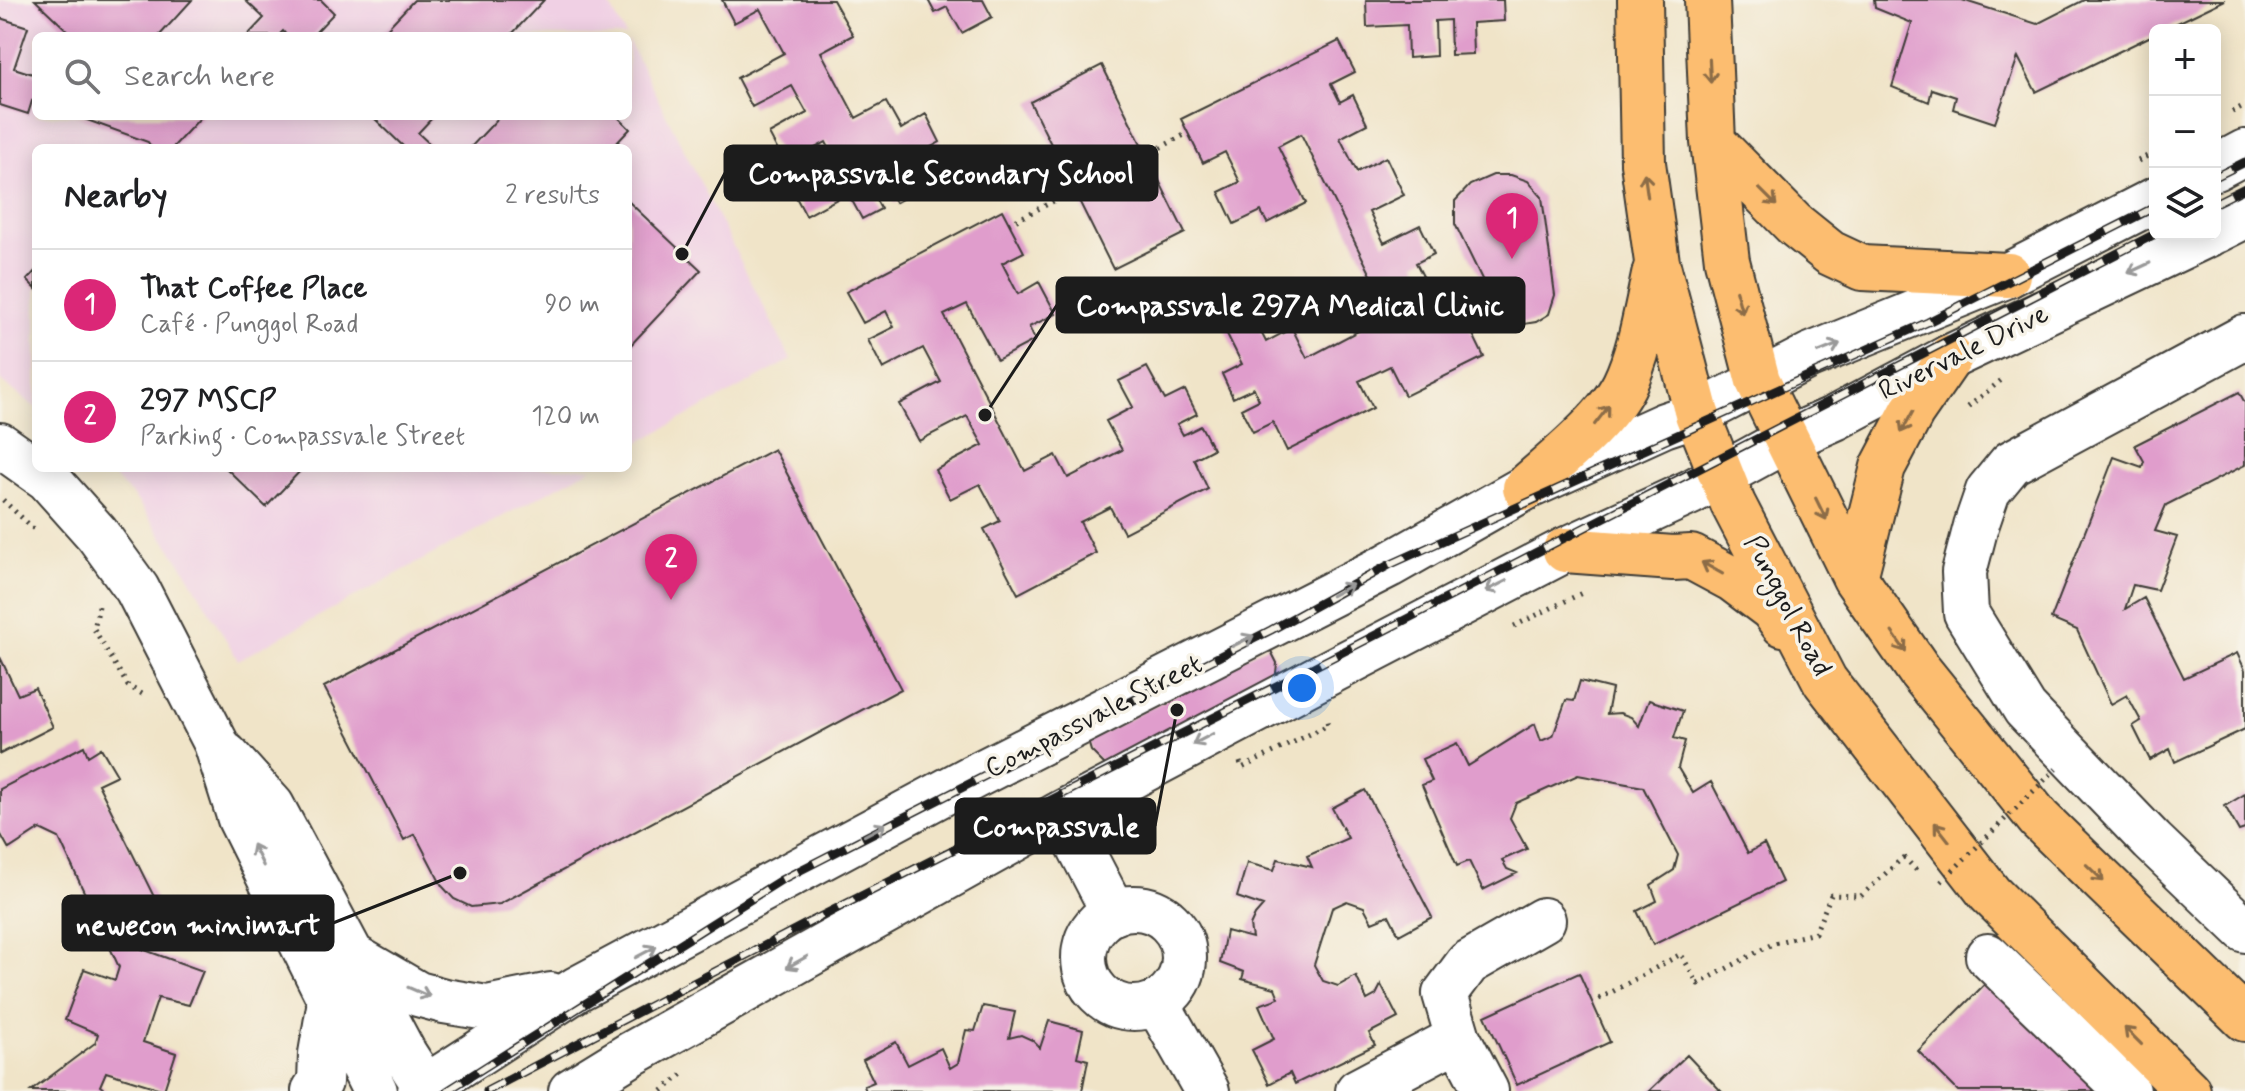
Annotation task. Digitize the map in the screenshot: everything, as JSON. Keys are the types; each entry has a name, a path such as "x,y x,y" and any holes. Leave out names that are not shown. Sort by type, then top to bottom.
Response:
{"main road":[{"name":"Punggol Road","path":"1640,0 1643,163 1657,262 1697,414 1733,504 1825,681 1990,894 2188,1091"},
{"path":"1707,0 1713,142 1727,261 1758,381 1855,578 1919,670 2039,819 2245,1019"},
{"path":"1713,142 1794,224 1830,253 1862,268 2008,275"},
{"path":"1525,488 1593,426 1624,386 1640,337 1657,262"},
{"path":"1855,578 1883,467 1912,412 1950,357"},
{"path":"1565,550 1691,557 1732,579 1772,609 1825,681"}],"street":[{"path":"2221,165 2245,152"},
{"name":"Rivervale Drive","path":"1697,414 1809,356 2008,275 2149,203"},
{"path":"2221,228 2245,216"},
{"name":"Rivervale Drive","path":"1721,475 1950,357 2196,240"},
{"path":"2245,337 2011,463 1988,491 1964,572 1966,613 2025,709 2152,841 2245,930"},
{"name":"Compassvale Street","path":"425,1090 577,989 973,777 1322,601 1525,488 1664,425 1697,414"},
{"path":"0,445 32,468"},
{"path":"38,472 97,534 137,589 216,743 240,819 375,1091"},
{"path":"571,1091 631,1054 1062,813 1565,550 1721,475"},
{"path":"216,743 272,806 425,1090"},
{"path":"1062,813 1114,913"},
{"path":"1132,909 1151,911 1167,921 1179,936 1184,955 1181,974 1172,991 1157,1003 1140,1008 1122,1007 1083,994 1084,955 1088,937 1098,923 1114,913 1132,909"},
{"path":"1486,1091 1458,1038 1445,994 1468,963 1543,920"},
{"path":"351,955 418,994 487,1008 577,989"},
{"path":"1988,956 2128,1091"},
{"path":"2022,989 2053,957"},
{"path":"314,1091 320,1082 321,1054 330,1001"},
{"path":"1157,1003 1207,1091"},
{"path":"1358,1091 1458,1038"},
{"path":"602,1091 631,1054"}],"path":[{"path":"1146,155 1188,133"},
{"path":"2126,167 2149,155"},
{"path":"1009,224 1075,190"},
{"path":"0,497 45,540"},
{"path":"1507,629 1590,589"},
{"path":"91,596 100,608 94,629 128,686 149,697"},
{"path":"1941,882 2056,769"},
{"path":"1599,999 1681,954 1698,984 1774,943 1815,933 1831,895 1861,896 1914,847"}],"shaded area":[{"path":"0,0 607,0 624,32 32,32 32,120 632,120 632,48 791,360 632,446 632,144 32,144 32,405 0,380"},
{"path":"109,472 585,472 238,660 184,568 135,498"}],"building":[{"path":"35,0 192,0 163,32 69,32"},
{"path":"245,0 321,0 334,13 316,32 251,32 264,18"},
{"path":"414,0 544,0 514,32 384,32"},
{"path":"722,0 833,0 853,35 821,52 856,118 886,102 901,129 926,114 940,142 904,162 920,189 895,203 878,172 865,179 881,209 862,219 848,193 806,216 790,186 836,161 826,142 785,164 769,134 807,113 792,86 752,107 737,78 784,53 760,9 734,23"},
{"path":"928,0 983,0 992,17 962,33 947,7 935,13"},
{"path":"1366,0 1503,0 1504,21 1472,23 1473,54 1451,55 1450,20 1435,21 1436,56 1408,58 1407,25 1367,27"},
{"path":"1874,0 1962,0 2037,24 2084,0 2225,0 2175,24 2149,24 2149,37 2036,92 2018,57 1995,123 1953,109 1956,97 1932,89 1929,102 1892,87 1912,23 1875,8"},
{"path":"0,18 28,27 14,68 32,74 32,101 28,114 0,105"},
{"path":"1339,41 1355,72 1331,84 1340,102 1353,95 1367,124 1340,138 1357,172 1386,157 1404,195 1369,212 1384,243 1420,225 1434,254 1416,263 1435,299 1452,291 1484,357 1405,396 1390,366 1359,381 1373,408 1287,451 1273,422 1253,432 1241,409 1259,400 1254,388 1233,398 1222,374 1242,364 1225,330 1253,316 1266,342 1292,328 1307,358 1360,330 1349,306 1379,291 1301,134 1278,146 1306,203 1267,223 1261,211 1234,224 1219,192 1240,182 1225,152 1203,163 1181,119"},
{"path":"1102,65 1185,233 1113,269 1030,102"},
{"path":"87,120 198,120 176,144 148,142"},
{"path":"376,120 430,120 418,133 430,144 401,144"},
{"path":"496,120 621,120 630,129 616,144 474,144"},
{"path":"1493,175 1511,175 1528,181 1542,197 1555,295 1549,314 1536,322 1518,325 1499,314 1455,224 1455,201 1470,185"},
{"path":"632,205 701,270 632,344"},
{"path":"1002,210 1024,252 1002,263 1018,294 1039,282 1056,314 1029,327 1035,340 997,360 967,304 944,315 1025,471 1056,455 1068,478 1122,450 1106,421 1133,407 1119,381 1147,367 1165,400 1185,390 1197,414 1177,424 1183,435 1201,426 1213,449 1194,459 1208,489 1124,533 1110,507 1080,522 1096,553 1018,594 984,529 1000,521 980,484 950,499 935,470 983,445 967,416 919,441 899,404 941,382 923,348 883,369 868,340 894,327 886,311 863,323 846,292"},
{"path":"2239,392 2245,403 2245,465 2166,505 2155,531 2177,537 2157,590 2133,585 2125,609 2144,598 2184,678 2237,653 2245,670 2245,729 2175,762 2170,749 2150,760 2133,726 2141,721 2127,695 2111,704 2077,630 2051,619 2114,457 2142,467 2144,461 2135,445"},
{"path":"774,449 901,689 500,904 471,907 454,899 442,886 415,834 404,840 324,687"},
{"path":"230,472 299,472 266,507"},
{"path":"1268,645 1277,663 1275,683 1106,766 1091,751 1088,741"},
{"path":"0,657 18,695 35,688 53,727 0,754"},
{"path":"1580,681 1612,689 1607,714 1620,713 1631,717 1639,726 1649,700 1683,711 1674,738 1685,741 1678,768 1693,793 1711,782 1748,853 1764,844 1782,882 1653,945 1637,911 1657,901 1651,885 1674,870 1678,855 1643,787 1578,775 1516,803 1510,818 1527,849 1502,860 1507,869 1517,873 1483,890 1469,861 1457,866 1422,785 1432,781 1422,759 1457,743 1468,766 1535,724 1541,741 1553,736 1566,700 1574,701"},
{"path":"84,746 88,756 101,748 117,775 98,784 169,927 145,934 142,949 203,971 189,1005 158,998 143,1042 176,1053 164,1090 106,1072 100,1086 107,1091 31,1091 95,1043 98,1034 65,1020 84,969 115,980 119,967 59,838 40,829 9,849 0,833 0,789"},
{"path":"1365,790 1432,917 1399,935 1389,915 1372,922 1364,907 1347,901 1332,908 1314,965 1323,981 1338,986 1356,976 1367,1000 1376,995 1381,985 1398,1018 1369,1033 1375,1045 1295,1084 1290,1073 1269,1084 1252,1050 1274,1039 1259,1005 1279,998 1275,988 1242,979 1244,972 1220,963 1226,931 1252,938 1250,926 1263,906 1237,897 1247,863 1274,870 1278,859 1312,867 1307,856 1348,838 1332,808"},
{"path":"2245,794 2245,829 2239,831 2225,806"},
{"path":"1579,973 1610,1042 1517,1085 1485,1016"},
{"path":"1994,975 2110,1091 1958,1091 1918,1051"},
{"path":"983,1006 1015,1012 1009,1038 1021,1035 1040,1048 1049,1021 1083,1030 1077,1057 1088,1060 1082,1091 866,1091 864,1086 874,1082 863,1060 896,1042 908,1065 941,1048 950,1068 958,1063 966,1030 975,1031"},
{"path":"1687,1055 1721,1091 1649,1091"}],"railway":[{"path":"2221,174 2245,162"},
{"path":"2221,200 2245,188"},
{"path":"447,1091 781,880 1271,630 1389,565 1928,322 2149,210"},
{"path":"487,1091 804,925 2149,237"}],"place":[{"name":"Compassvale Secondary School","path":"682,254"},
{"name":"That Coffee Place","path":"1512,259"},
{"name":"Compassvale 297A Medical Clinic","path":"985,415"},
{"name":"297 MSCP","path":"671,600"},
{"name":"Compassvale","path":"1177,710"},
{"name":"newecon minimart","path":"460,873"}]}
